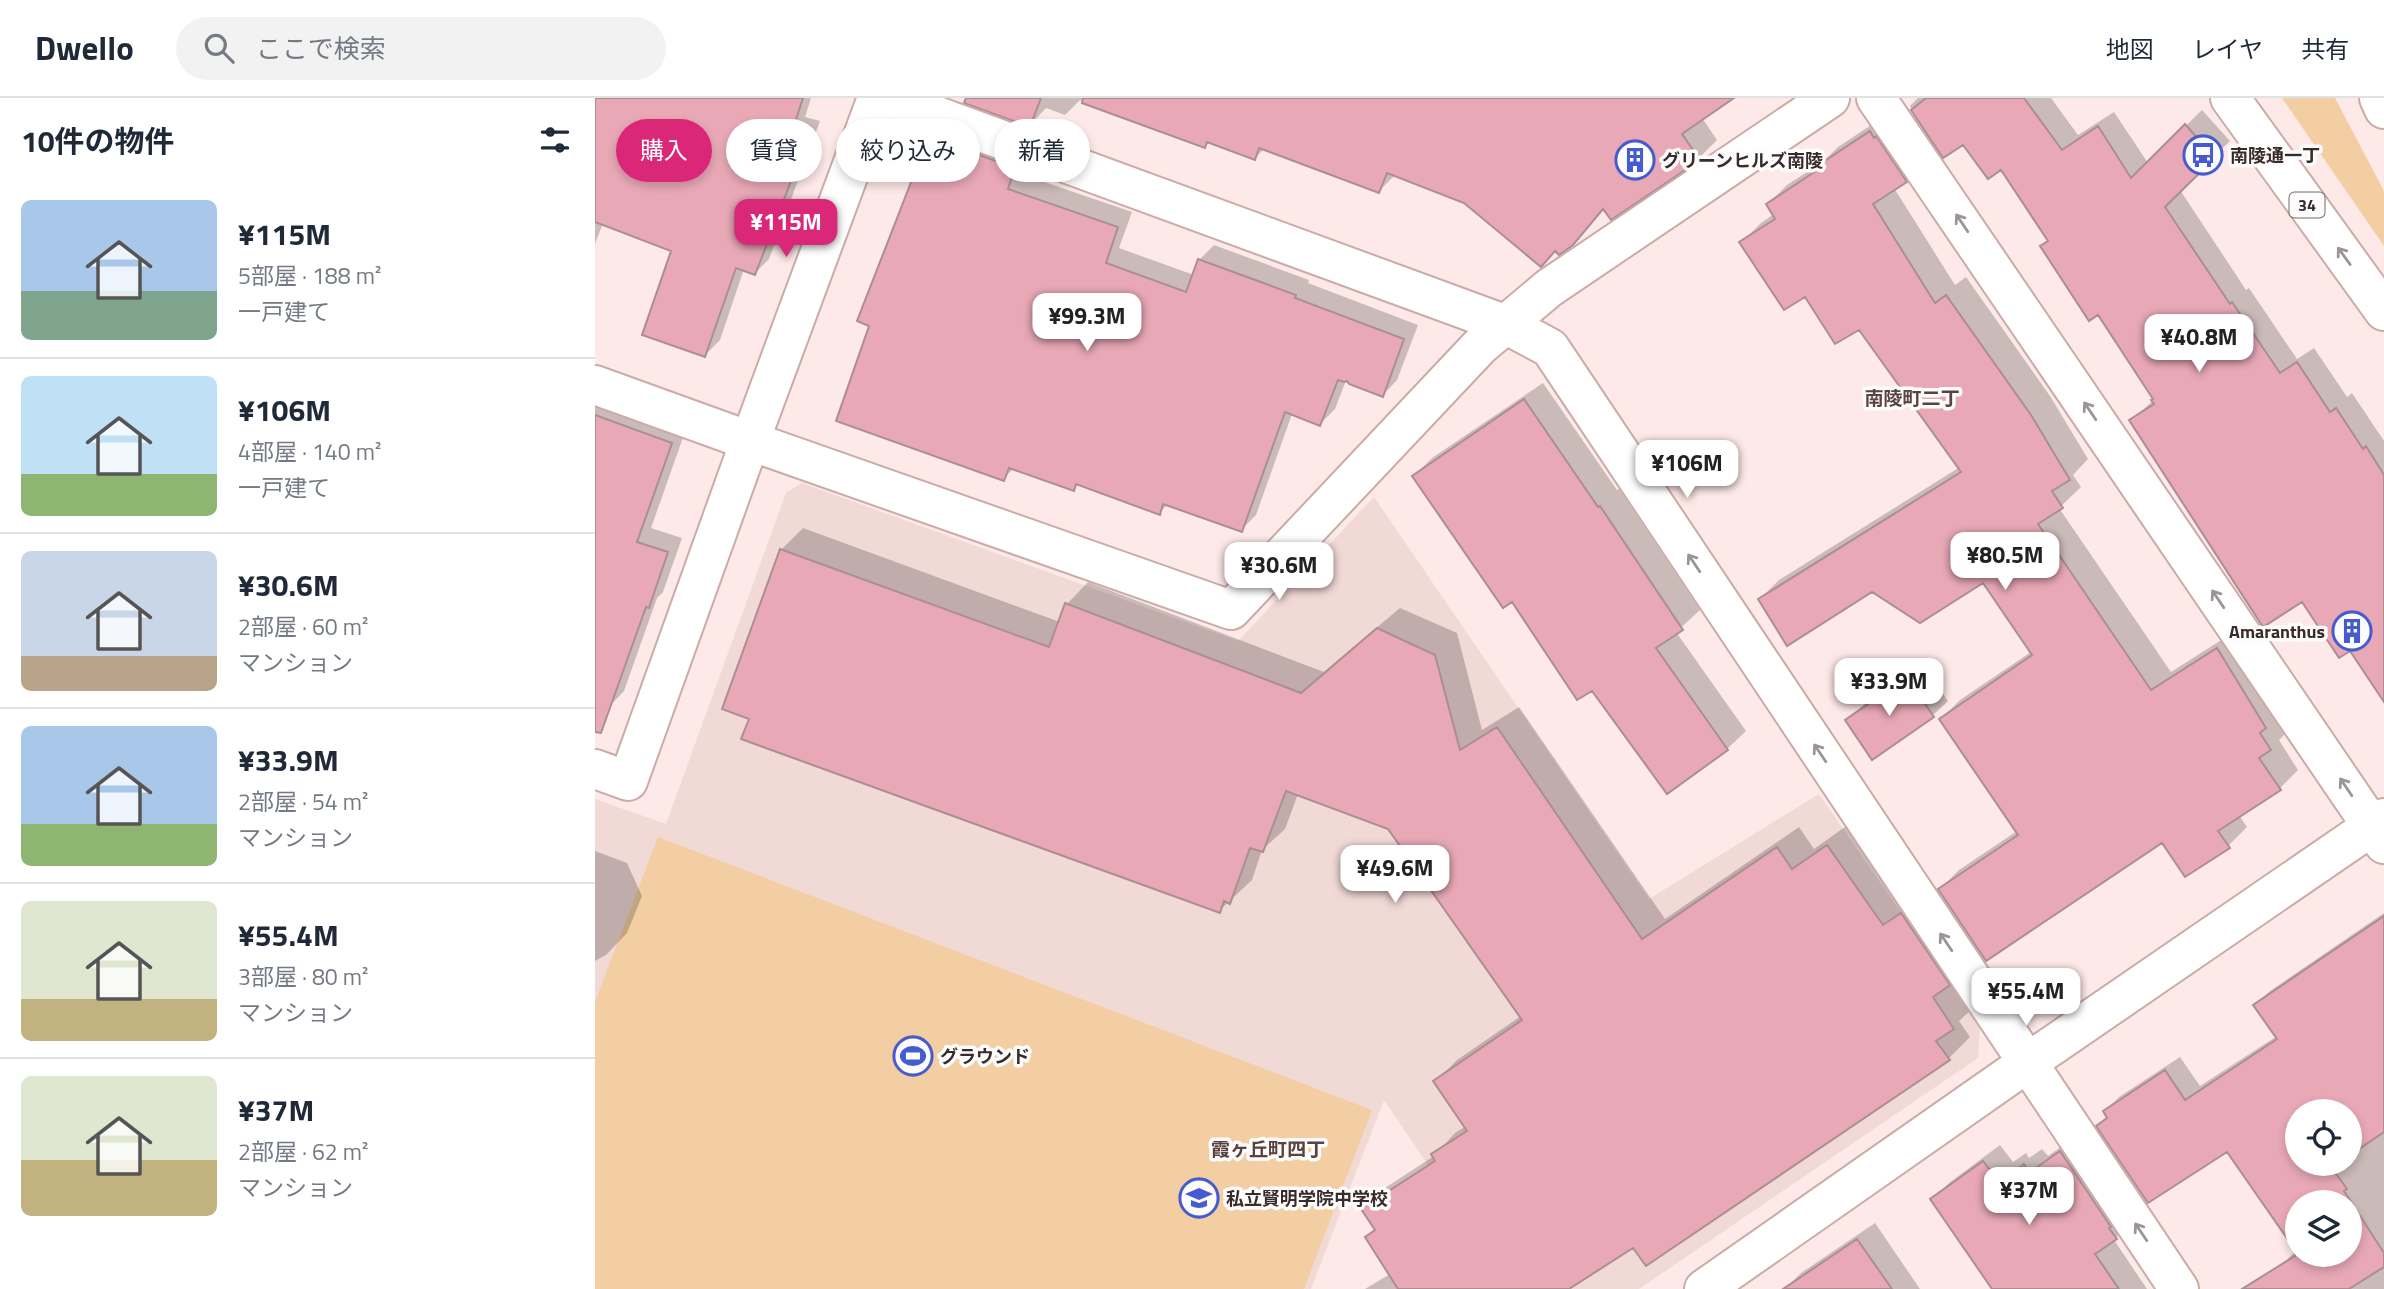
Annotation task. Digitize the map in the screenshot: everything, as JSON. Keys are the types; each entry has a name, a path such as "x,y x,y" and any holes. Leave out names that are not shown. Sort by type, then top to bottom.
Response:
{"street":[{"path":"595,768 628,781 877,98"},
{"path":"888,98 1507,325 1550,348 2179,1289"},
{"path":"595,385 1231,610 1480,346 1549,288 1830,98"},
{"path":"1704,1289 2027,1063 2380,829 1876,98"},
{"name":"34","path":"2230,98 2384,311"},
{"path":"2379,98 2384,109"}],"shaded area":[{"path":"2282,98 2335,98 2384,191 2384,246"},
{"path":"802,483 1238,641 1374,497 1649,899 1819,794 1980,1027 1978,1058 1639,1289 1512,1289 1384,1100 1311,1289 595,1289 595,799 666,824 786,493"},
{"name":"グラウンド","path":"658,837 1372,1110 1304,1289 595,1289 595,1002"}],"building":[{"path":"595,98 803,98 796,119 726,119 726,182 791,182 755,275 736,268 705,357 642,335 671,251 595,222"},
{"path":"966,98 1041,98 1033,119 1008,119 964,103"},
{"path":"1083,98 1734,98 1682,134 1700,160 1611,220 1603,209 1573,245 1559,255 1555,251 1541,267 1464,203 1387,173 1379,193 1259,148 1255,160 1207,142 1205,148 1082,103"},
{"path":"1926,98 2024,98 2062,150 2098,126 2131,178 2185,124 2215,158 2165,207 2280,373 2297,362 2330,412 2336,408 2363,449 2366,446 2384,475 2384,702 2350,651 2339,658 2302,602 2263,627 2129,420 2154,404 2151,400 2153,399 2098,315 2089,321 2040,246 2048,241 2001,170 1988,179 1963,145 1943,158 1911,110"},
{"path":"1870,131 1907,182 1873,204 1935,303 1946,295 2031,415 2070,480 2052,491 2063,508 2038,524 2151,690 2217,648 2266,728 2260,733 2271,750 2259,758 2281,790 2218,831 2230,848 2185,877 2162,843 1986,961 1938,889 2018,835 1939,719 2032,655 1983,583 1920,623 1872,592 1787,646 1758,599 1961,472 1859,330 1835,344 1805,297 1784,310 1739,242 1775,219 1766,204"},
{"path":"980,155 994,160 994,182 1010,182 1008,189 1118,227 1106,263 1186,292 1198,259 1404,339 1383,397 1347,381 1338,380 1320,426 1285,412 1242,532 1163,504 1160,515 1076,484 1074,491 1009,468 1004,481 836,421 869,326 857,321 911,182 980,182"},
{"path":"1524,399 1683,630 1656,648 1728,750 1667,794 1592,691 1577,700 1512,602 1503,608 1412,476"},
{"path":"595,415 672,443 637,542 668,552 601,733 595,732"},
{"path":"780,549 1049,647 1065,603 1301,693 1377,628 1435,655 1460,750 1497,727 1642,939 1777,847 1792,869 1827,845 1883,925 1901,913 1950,985 1933,997 1954,1029 1936,1041 1950,1060 1646,1266 1633,1248 1569,1289 1398,1289 1365,1237 1375,1230 1361,1209 1435,1161 1431,1154 1467,1131 1433,1081 1522,1020 1388,829 1286,791 1263,852 1250,848 1230,904 1224,901 1220,913 741,739 749,719 722,709"},
{"path":"1907,677 1934,717 1872,760 1845,720"},
{"path":"2384,916 2384,1132 2362,1147 2362,1099 2285,1099 2285,1176 2338,1176 2347,1189 2285,1190 2285,1235 2227,1152 2148,1203 2096,1126 2107,1118 2103,1111 2165,1070 2185,1100 2277,1039 2253,1005"},
{"path":"2060,1151 2117,1239 2095,1254 2119,1289 1992,1289 1930,1199 1983,1161 1996,1178 2008,1169 2012,1174 2024,1164 2030,1172"},
{"path":"2362,1219 2384,1253 2384,1267 2349,1289 2242,1289 2285,1262 2285,1267 2362,1267"},
{"path":"1857,1239 1892,1289 1783,1289"}],"place":[{"name":"南陵通一丁","path":"2203,155"},
{"name":"グリーンヒルズ南陵","path":"1635,160"},
{"name":"Amaranthus","path":"2352,631"},
{"name":"グラウンド","path":"913,1056"},
{"name":"私立賢明学院中学校","path":"1199,1198"}],"district":[{"name":"南陵町二丁","path":"1912,397"},
{"name":"霞ヶ丘町四丁","path":"1268,1148"}]}
